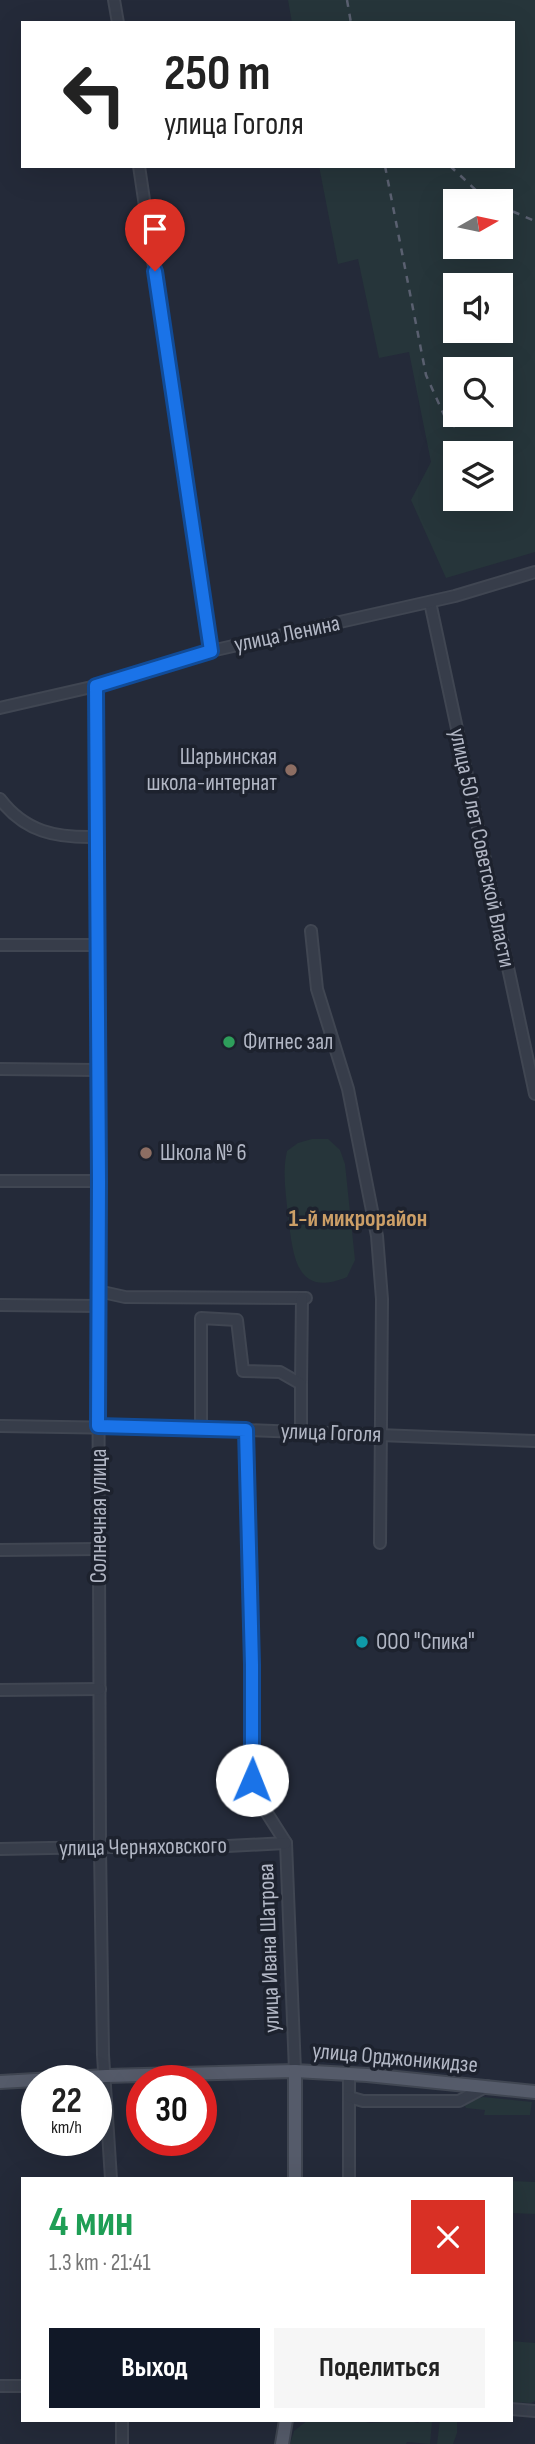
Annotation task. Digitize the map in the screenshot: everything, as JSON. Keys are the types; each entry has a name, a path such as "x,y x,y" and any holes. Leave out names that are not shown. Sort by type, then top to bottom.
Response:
{"main road":[{"name":"улица Орджоникидзе","path":"112,2076 295,2071 535,2092"},
{"name":"улица Ивана Шатрова","path":"295,2071 295,2177"},
{"name":"улица Орджоникидзе","path":"0,2082 21,2081"},
{"path":"282,2444 286,2422"}],"street":[{"path":"114,0 118,21"},
{"path":"139,168 211,651"},
{"name":"улица Ленина","path":"0,708 96,686 211,651 430,602 535,572"},
{"name":"улица 50 лет Советской Власти","path":"430,602 535,1094"},
{"name":"Солнечная улица","path":"96,686 100,1847 104,2065"},
{"path":"0,799 13,815 28,826 59,834 96,837"},
{"path":"311,931 317,989 348,1089 377,1237 382,1299 380,1543"},
{"path":"0,945 97,945"},
{"path":"0,1069 99,1070"},
{"path":"0,1181 99,1181"},
{"path":"98,1291 125,1297 304,1298 300,1432"},
{"path":"0,1305 98,1306"},
{"path":"201,1429 201,1318 237,1320 243,1371 280,1372 301,1384"},
{"name":"улица Гоголя","path":"0,1426 246,1430 535,1441"},
{"name":"улица Ивана Шатрова","path":"246,1430 252,1780 258,1800 286,1843 295,2071"},
{"path":"0,1550 99,1549"},
{"path":"0,1689 100,1689"},
{"name":"улица Черняховского","path":"0,1849 209,1847 286,1843"},
{"path":"349,2075 349,2177"},
{"path":"349,2097 363,2101 459,2101 487,2086"},
{"name":"Солнечная улица","path":"110,2156 111,2177"},
{"path":"0,2386 21,2386"},
{"path":"513,2409 535,2411"},
{"path":"122,2422 122,2444"}],"shaded area":[{"path":"288,0 535,0 535,552 446,578 411,500 431,462 409,352 379,358 358,259 338,264 319,168 515,168 515,21 292,21"},
{"path":"312,1139 328,1139 340,1150 345,1164 355,1260 347,1277 330,1282 317,1282 307,1277 300,1269 292,1245 288,1216 285,1175 287,1151 298,1143"},
{"path":"483,2097 532,2102 530,2115 484,2115 485,2110 466,2108 463,2102"},
{"path":"513,2181 535,2182 535,2214 513,2213"},
{"path":"513,2341 535,2343 535,2401 513,2402"},
{"path":"305,2422 432,2422 430,2444 290,2444 294,2431"},
{"path":"440,2422 457,2422 453,2444 437,2444"}],"railway":[{"path":"347,0 351,21"},
{"path":"385,168 426,375 443,413"},
{"path":"452,168 475,189"},
{"path":"513,212 535,221"}],"place":[{"name":"Шарьинская школа-интернат","path":"291,770"},
{"name":"Фитнес зал","path":"229,1042"},
{"name":"Школа № 6","path":"146,1153"},
{"name":"ООО \"Спика\"","path":"362,1642"}],"district":[{"name":"1-й микрорайон","path":"358,1218"}],"route":[{"path":"155,271 211,651 96,686 98,1426 246,1430 252,1780"}]}
